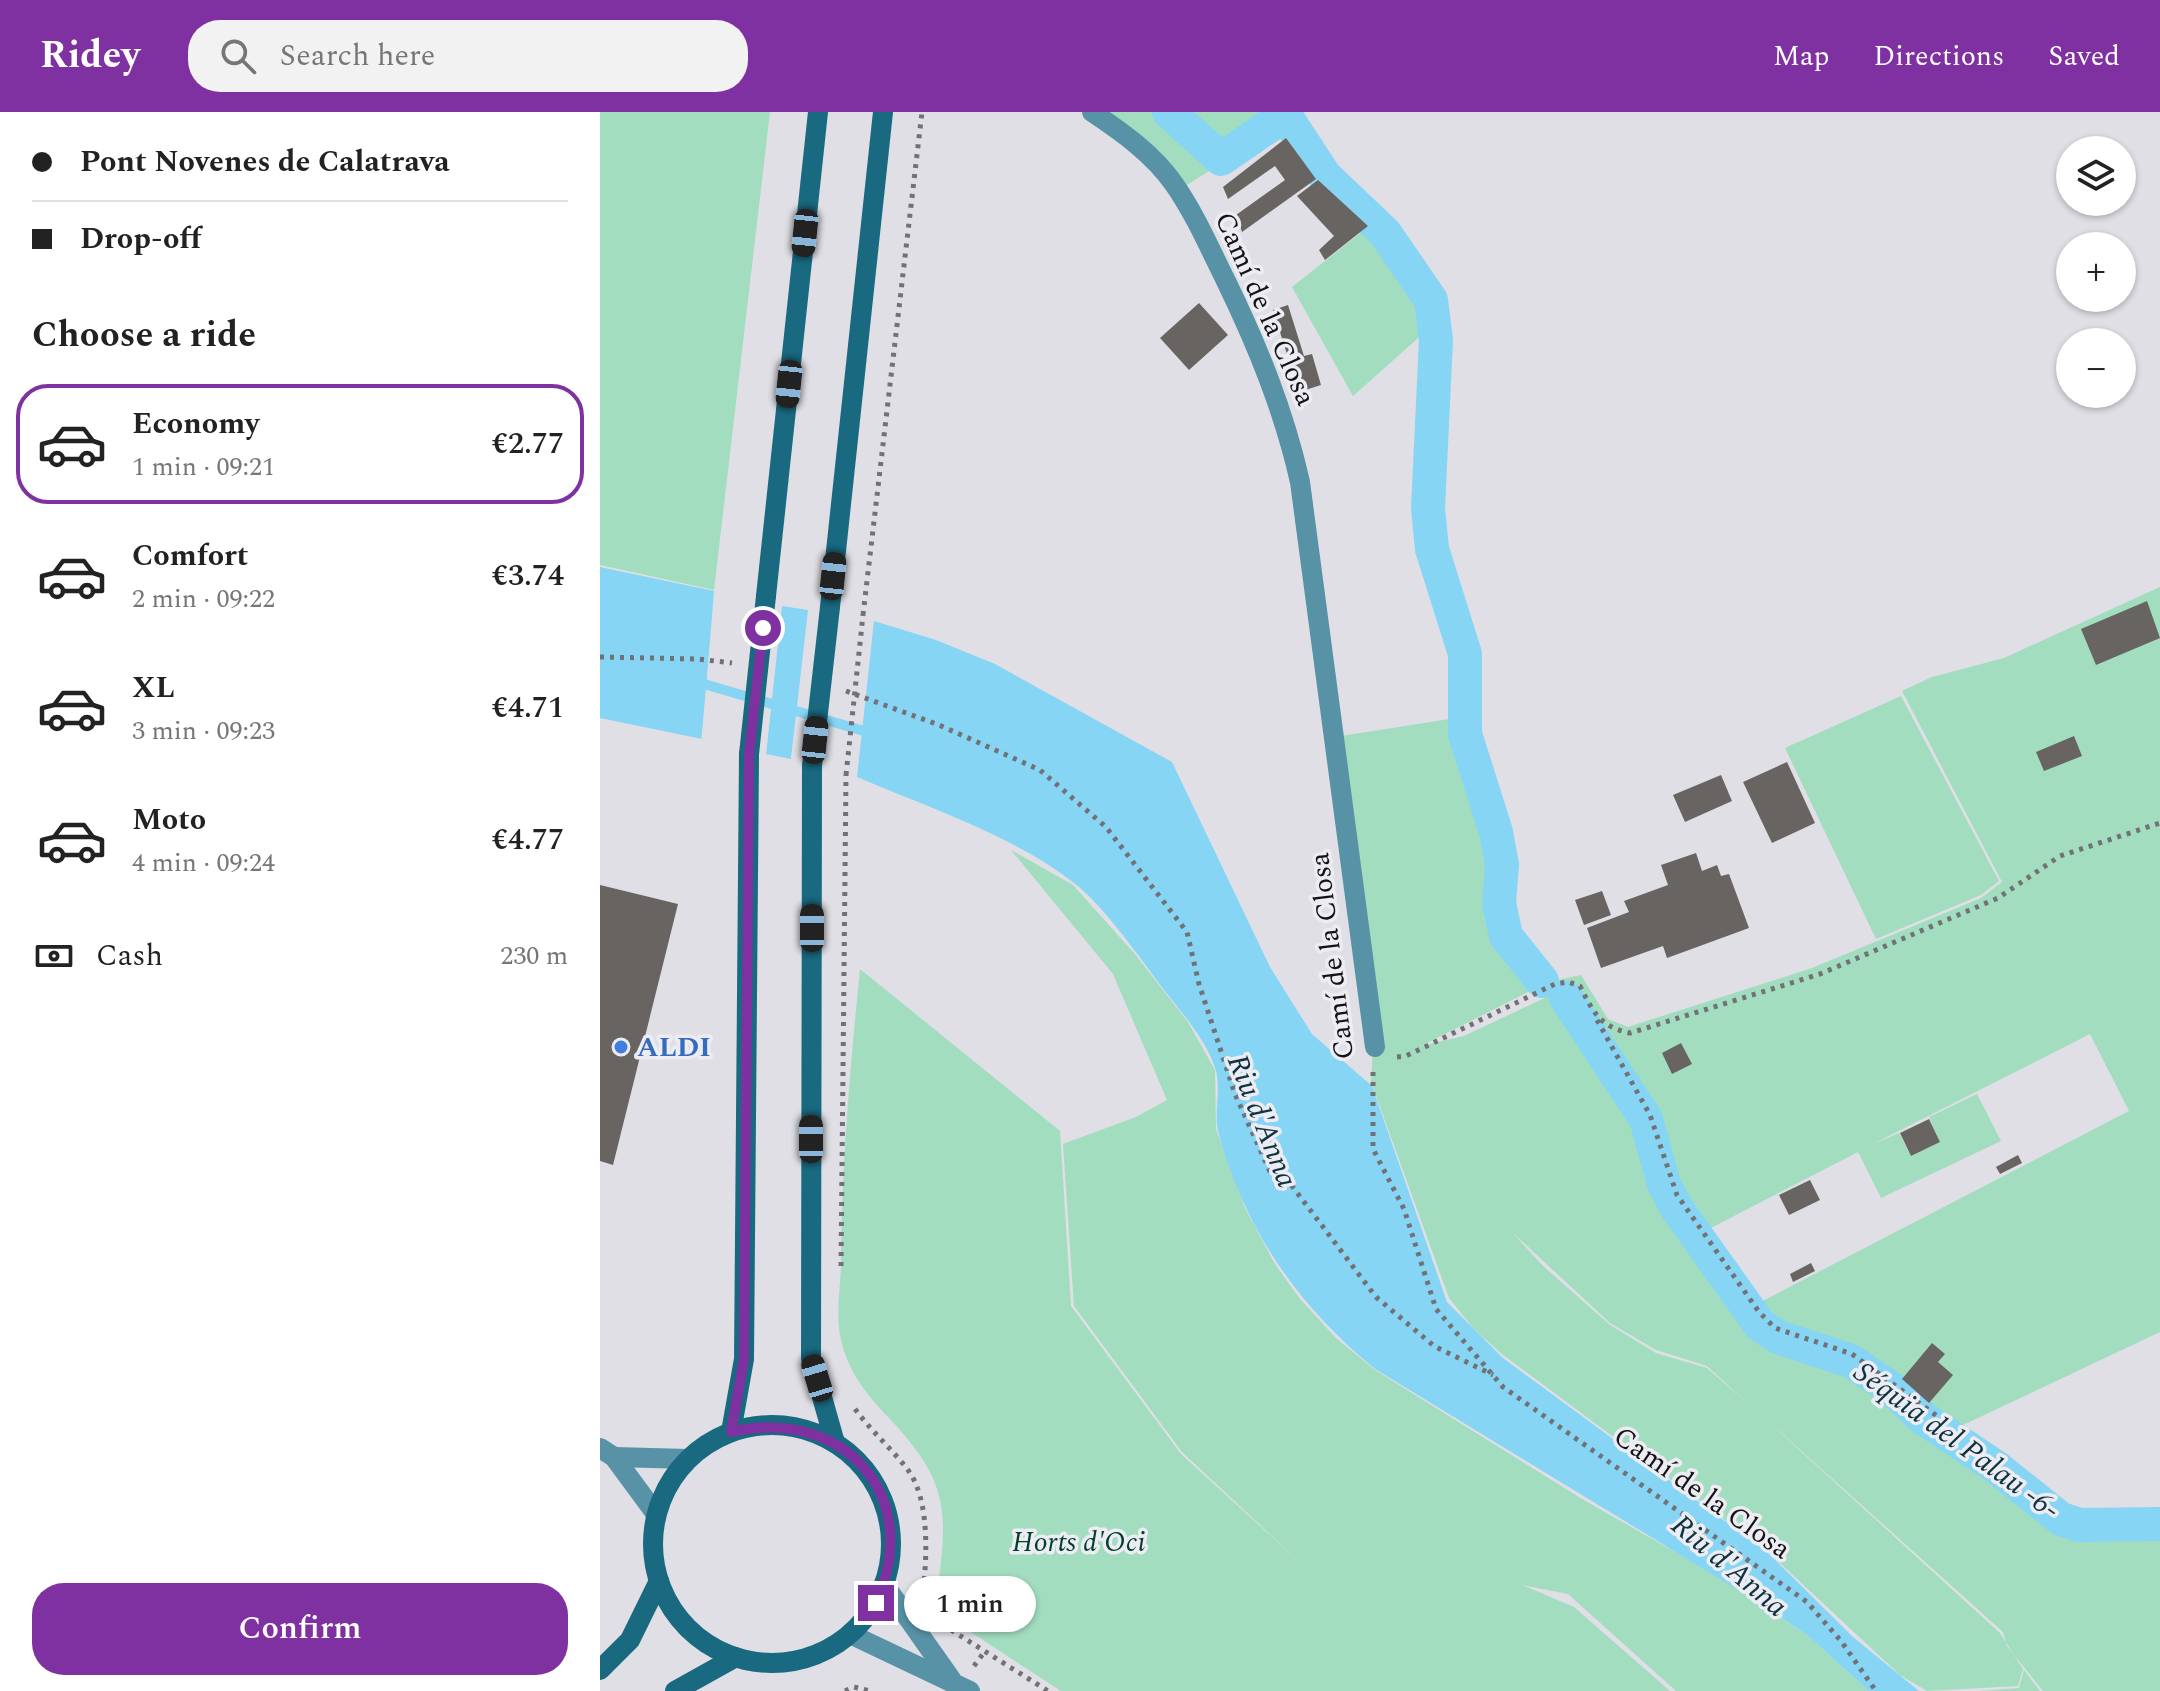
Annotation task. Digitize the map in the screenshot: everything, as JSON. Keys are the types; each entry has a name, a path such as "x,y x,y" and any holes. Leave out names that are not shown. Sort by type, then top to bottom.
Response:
{"main road":[{"path":"731,1432 744,1359 749,754 818,112"},
{"path":"835,1443 811,1358 812,766 883,112"},
{"path":"784,1425 810,1431 835,1443 856,1459 873,1481 885,1505 891,1531 891,1558 876,1603 850,1634 807,1658 759,1662 715,1648 688,1628 667,1601 659,1581 653,1536 656,1514 674,1475 688,1459 731,1432 757,1426 784,1425"},
{"path":"600,1670 630,1640 659,1581"},
{"path":"675,1691 736,1657"}],"street":[{"name":"Camí de la Closa","path":"1092,112 1130,138 1173,182 1201,229 1237,304 1271,378 1290,435 1300,482 1375,1047"},
{"path":"607,1452 688,1459"},
{"path":"607,1452 656,1514"},
{"path":"884,1584 951,1679"},
{"path":"850,1634 951,1679 970,1691"}],"path":[{"path":"841,1277 846,775 922,112"},
{"path":"600,657 698,659 740,665"},
{"path":"838,688 939,725 1040,770 1106,827 1187,932 1199,984 1235,1094 1271,1174 1289,1182 1376,1297 1434,1346 1493,1375"},
{"path":"1596,1019 1615,1030 1630,1033 1820,974 1998,898 2060,856 2160,823"},
{"path":"1375,1047 1389,1057 1406,1056 1540,990 1568,982 1580,986 1650,1115 1677,1195 1759,1312 1775,1328 1852,1354 1948,1424"},
{"name":"Camí de la Closa","path":"1375,1047 1373,1149 1404,1209 1436,1309 1503,1387 1807,1602 1841,1641 1876,1691"},
{"path":"848,1400 910,1473 924,1519 927,1566 923,1592 927,1605"},
{"path":"944,1626 1048,1691"},
{"path":"845,1691 854,1687 870,1691"}],"green space":[{"path":"600,112 770,112 714,590 600,565"},
{"path":"1104,112 1284,112 1286,123 1182,188"},
{"path":"1368,227 1397,262 1414,290 1421,304 1426,331 1353,396 1292,287"},
{"path":"2160,587 2160,1332 1944,1434 1995,1468 2060,1521 2078,1528 2160,1526 2160,1691 2043,1691 2013,1654 2023,1669 2018,1686 1927,1691 1900,1675 1767,1551 1503,1355 1474,1329 1449,1298 1371,1082 1373,1047 1335,737 1456,718 1496,863 1518,859 1510,874 1510,906 1524,938 1552,980 1421,1046 1464,1036 1553,994 1552,981 1581,975 1608,1019 1628,1027 1812,968 1981,898 2002,882 1902,691 1932,677 2004,658","holes":["2090,1034 2129,1111 1747,1309 1675,1209 1662,1185 1643,1119 1675,1168 1685,1197 1707,1230 1858,1152 1881,1198 2001,1141 1977,1094 1929,1117 1940,1142 1911,1156 1899,1133 1873,1144","1511,1231 1610,1323 1656,1350 1707,1366 1747,1403 1707,1368 1656,1353 1610,1325 1542,1265","1750,1405 2003,1632 2006,1642 2000,1633"]},
{"path":"1901,696 1999,881 1981,895 1876,939 1785,748"},
{"name":"Horts d'Oci","path":"1011,850 1073,885 1134,953 1188,1022 1215,1070 1216,1129 1245,1208 1275,1264 1300,1299 1336,1338 1375,1370 1582,1499 1723,1579 1807,1635 1869,1691 1676,1691 1568,1594 1522,1585 1574,1607 1670,1691 1061,1691 972,1633 937,1593 943,1517 933,1478 908,1439 859,1382 848,1362 839,1331 845,1151 860,969 1060,1131 1071,1306 1181,1454 1303,1565 1182,1452 1074,1306 1063,1144 1136,1117 1167,1100 1113,974"},
{"path":"2024,1670 2040,1691 1980,1691 2019,1688"}],"water":[{"path":"600,567 714,591 702,739 600,718"},
{"path":"782,606 808,610 791,759 766,754"},
{"path":"874,621 936,640 995,664 1172,762 1270,967 1312,1034 1372,1086 1447,1302 1503,1358 1767,1552 1853,1637 1919,1691 1869,1691 1807,1635 1761,1604 1375,1369 1347,1345 1298,1292 1259,1233 1229,1167 1218,1131 1217,1078 1207,1049 1110,919 1074,883 1025,851 970,824 857,777"}],"pier":[{"path":"715,591 718,591 706,739 701,743"},
{"path":"782,602 766,754 762,754 778,606"},
{"path":"810,607 812,611 795,760 791,759"},
{"path":"873,617 857,776 854,767"}],"building":[{"path":"1286,138 1316,179 1242,232 1236,215 1285,180 1275,166 1228,199 1223,187"},
{"path":"1318,180 1368,226 1325,260 1319,250 1334,236 1297,196"},
{"path":"1199,303 1228,335 1189,370 1160,338"},
{"path":"1288,305 1304,356 1312,354 1321,385 1299,392 1273,310"},
{"path":"2147,601 2160,638 2096,665 2081,629"},
{"path":"2074,736 2082,756 2044,771 2036,752"},
{"path":"1787,762 1815,823 1772,843 1743,782"},
{"path":"1721,775 1732,801 1685,822 1673,795"},
{"path":"1696,853 1702,871 1717,865 1721,876 1729,874 1749,928 1667,958 1663,946 1601,968 1587,928 1629,912 1624,901 1668,885 1661,865"},
{"name":"ALDI","path":"600,885 678,904 613,1165 600,1161"},
{"path":"1602,891 1611,915 1584,925 1575,900"},
{"path":"1681,1043 1692,1064 1672,1074 1662,1053"},
{"path":"1929,1119 1940,1142 1911,1156 1900,1133"},
{"path":"2018,1155 2022,1163 2000,1174 1996,1167"},
{"path":"1810,1180 1820,1200 1789,1215 1779,1195"},
{"path":"1811,1263 1815,1271 1793,1282 1790,1274"},
{"path":"1932,1343 1945,1354 1938,1362 1953,1375 1929,1403 1902,1379"}],"waterway":[{"name":"Séquia del Palau -6-","path":"1169,112 1221,159 1285,115 1325,176 1385,233 1431,300 1436,340 1428,508 1432,549 1465,654 1465,734 1496,832 1502,865 1499,903 1506,936 1542,981"},
{"name":"Riu d'Anna","path":"694,681 874,734"},
{"name":"Séquia del Palau -6-","path":"1566,998 1646,1119 1664,1184 1676,1207 1760,1325 1778,1337 1851,1361 1892,1389 1923,1418 1996,1467 2061,1519 2079,1525 2160,1524"}],"place":[{"name":"ALDI","path":"621,1047"}],"route":[{"path":"763,628 749,754 744,1359 731,1432 757,1426 784,1425 810,1431 835,1443 856,1459 873,1481 885,1505 891,1531 891,1558 876,1603"}]}
